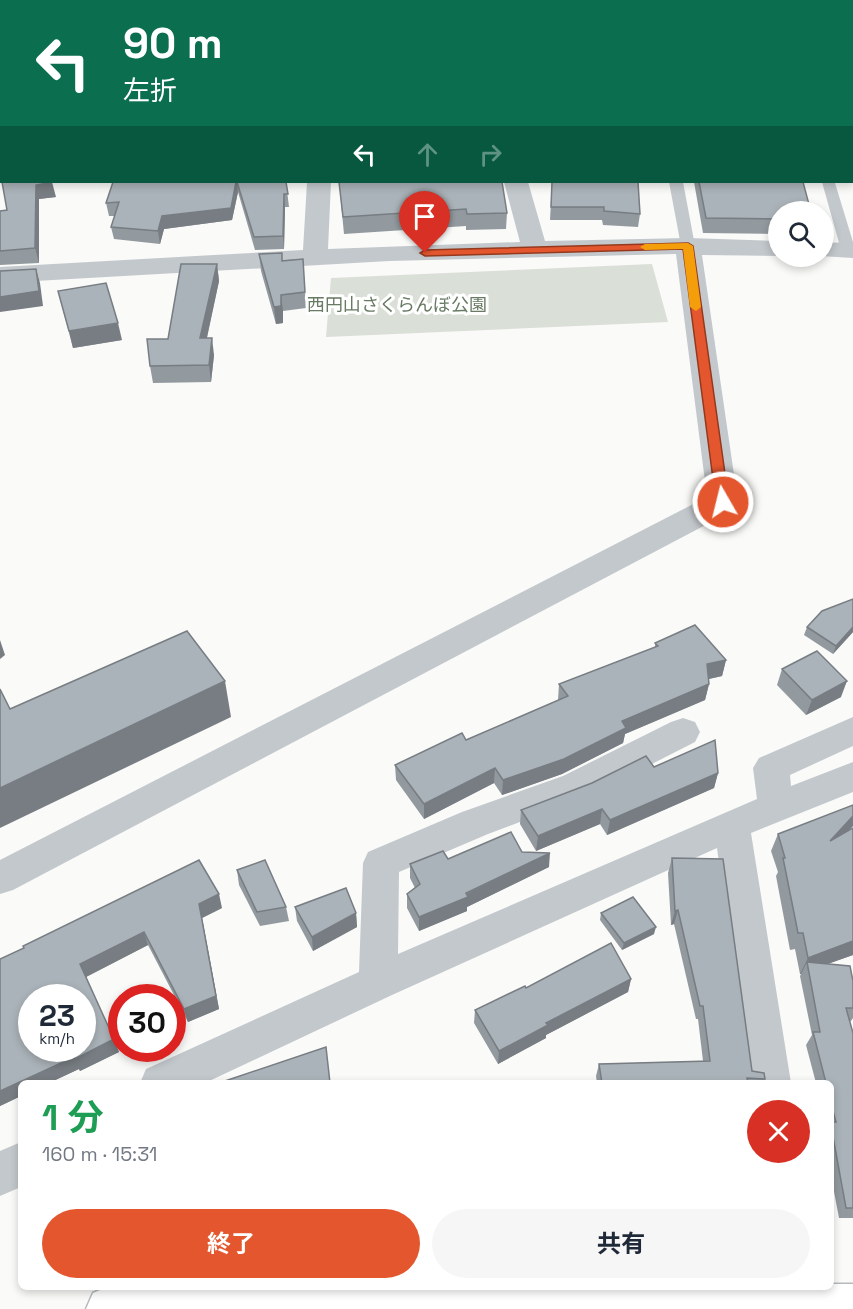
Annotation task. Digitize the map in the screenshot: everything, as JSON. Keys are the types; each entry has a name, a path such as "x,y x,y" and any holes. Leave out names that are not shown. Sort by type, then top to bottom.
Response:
{"main road":[{"path":"109,1309 144,1304 443,1306 803,1301 853,1307"}],"street":[{"path":"315,256 319,183"},
{"path":"516,183 535,250"},
{"path":"0,275 315,256 688,246 768,248"},
{"path":"0,878 723,502 688,246"},
{"path":"776,807 771,768 853,731"},
{"path":"378,981 381,863 475,823 576,786 683,732"},
{"path":"167,1080 378,981 732,825 853,777"},
{"path":"732,825 771,1080"},
{"path":"0,1175 18,1165"}],"lane":[{"path":"676,183 688,246"},
{"path":"828,183 841,250"}],"green space":[{"name":"西円山さくらんぼ公園","path":"652,264 668,322 326,337 331,278"}],"building":[{"path":"2,183 47,183 36,185 35,248 0,251 0,211 7,210"},
{"path":"113,183 236,183 231,208 162,216 158,231 111,227 119,202 106,203"},
{"path":"237,183 286,183 288,194 284,194 283,236 254,237"},
{"path":"339,183 502,183 507,213 467,214 466,209 343,217"},
{"path":"552,183 638,183 640,214 604,211 604,207 551,207"},
{"path":"699,183 803,183 808,201 768,201 768,219 706,218"},
{"path":"282,253 282,261 303,259 305,292 281,295 281,306 274,307 259,254"},
{"path":"181,264 217,264 200,338 212,338 209,365 150,366 147,339 168,339"},
{"path":"36,269 39,291 0,297 0,271"},
{"path":"106,283 118,323 69,331 58,291"},
{"path":"853,599 853,627 836,646 807,627 822,611"},
{"path":"695,625 726,660 707,664 709,684 622,721 626,728 564,759 503,780 495,768 424,804 395,765 462,733 466,740 568,696 559,684 658,646 655,643"},
{"path":"187,631 225,681 0,788 0,689 10,709"},
{"path":"817,651 847,681 812,700 782,669"},
{"path":"715,740 718,773 610,820 602,809 538,836 521,810 592,783 646,756 654,767"},
{"path":"853,805 853,816 830,841 853,828 853,941 808,958 803,933 798,933 783,858 785,858 778,834"},
{"path":"511,832 522,852 550,853 466,893 468,897 419,917 407,894 420,884 410,864 443,851 448,859"},
{"path":"672,858 723,859 752,1071 764,1073 765,1079 602,1080 599,1064 710,1061 703,1006 700,1006 678,910 675,911"},
{"path":"199,860 219,894 199,904 216,996 186,1008 186,984 171,984 144,932 80,964 89,984 18,984 18,1062 63,1062 24,1080 18,1080 18,1083 0,1091 0,959"},
{"path":"265,860 286,907 257,912 237,870"},
{"path":"346,888 356,913 312,937 295,907"},
{"path":"633,897 656,927 624,943 601,913"},
{"path":"611,943 631,979 546,1023 548,1025 499,1051 475,1010 525,986 526,988"},
{"path":"807,962 850,966 853,981 853,1008 846,1008 853,1033 853,1208 846,1208 834,1142 834,1122 836,1122 834,1080 825,1080 813,1032 820,1032"},
{"path":"96,999 108,1026 108,1042 96,1048"},
{"path":"326,1047 330,1080 228,1080"}],"slow traffic":[{"path":"645,247 688,246 696,307"}],"route":[{"path":"425,253 688,246 723,502"}]}
